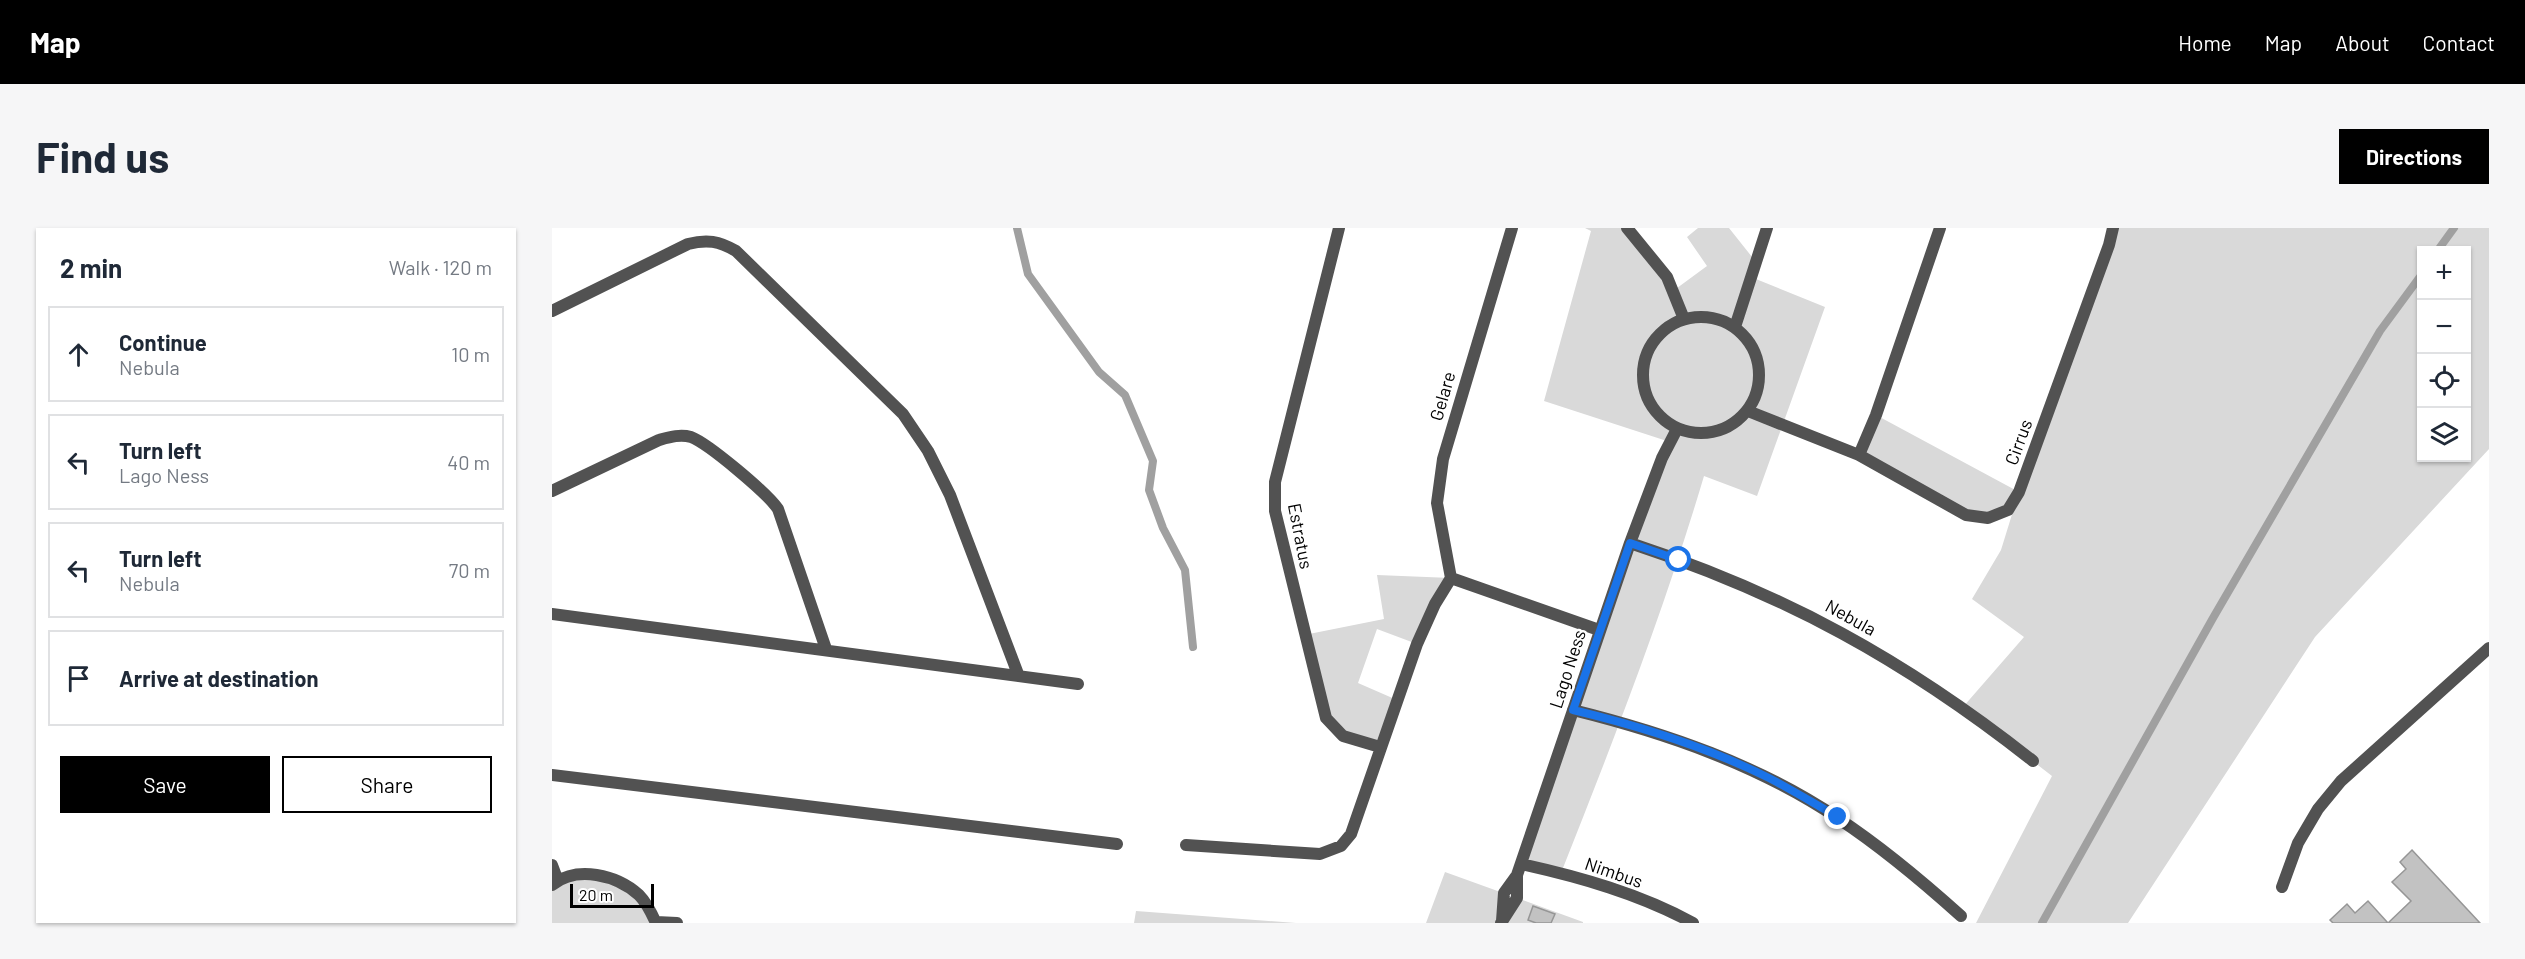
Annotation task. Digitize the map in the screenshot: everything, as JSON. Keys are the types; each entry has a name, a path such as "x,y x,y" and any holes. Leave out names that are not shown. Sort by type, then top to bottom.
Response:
{"street":[{"name":"Estratus","path":"1339,228 1275,482 1275,511 1326,718 1343,736 1380,747"},
{"name":"Gelare","path":"1451,578 1437,503 1443,459 1512,228"},
{"path":"1627,228 1667,277 1684,319"},
{"path":"1735,327 1767,228"},
{"path":"1859,455 1876,415 1940,228"},
{"name":"Cirrus","path":"1749,411 1859,455 1966,514 1988,518 2008,510 2019,492 2109,245 2113,228"},
{"path":"552,311 688,244 704,240 721,242 736,251 903,414 928,451 950,495 1018,674"},
{"path":"1710,317 1735,327 1756,352 1760,383 1749,411 1728,427 1704,434 1677,429 1658,415 1644,389 1644,360 1659,334 1684,319 1710,317"},
{"name":"Lago Ness","path":"1501,923 1599,630 1662,458 1677,429"},
{"path":"552,492 659,440 675,435 691,437 705,445 768,497 778,509 825,649"},
{"name":"Nebula","path":"1630,543 1754,588 1826,623 1896,663 1963,707 2033,761"},
{"path":"1186,845 1320,854 1341,846 1351,834 1417,644 1435,604 1451,578 1599,630"},
{"path":"552,614 1018,674 1078,684"},
{"path":"2282,887 2298,843 2318,809 2341,781 2489,648"},
{"path":"1573,710 1621,722 1696,746 1769,778 1838,817 1902,864 1961,916"},
{"path":"552,775 1117,844"},
{"path":"552,866 555,883 587,874 616,879 640,896 656,922 677,923"},
{"name":"Nimbus","path":"1519,870 1562,873 1621,892 1693,923"}],"shaded area":[{"path":"1585,228 1627,228 1673,291 1707,266 1687,237 1698,228 1729,228 1756,262 1751,277 1825,307 1757,496 1704,476 1655,626 1561,873 1521,864 1670,442 1544,401 1591,231"},
{"path":"2113,228 2489,228 2489,449 2315,637 2128,923 1976,923 2052,776 1963,707 2024,637 1972,599 2001,550 2018,495 2008,510 1966,515 1859,455 1876,415 2019,492"},
{"path":"1377,575 1451,578 1417,644 1377,629 1358,683 1397,700 1380,747 1343,736 1326,718 1304,635 1384,619"},
{"path":"1445,872 1583,922 1583,923 1426,923"},
{"path":"587,874 640,896 656,923 552,923 552,885"},
{"path":"1136,911 1296,923 1134,923"}],"building":[{"path":"2412,850 2480,923 2388,923 2411,901 2392,882 2406,869 2400,862"},
{"path":"2368,901 2388,923 2333,923 2330,920 2347,904 2355,913"},
{"path":"1533,906 1555,914 1551,923 1536,923 1528,920"}],"waterway":[{"path":"1017,228 1028,274 1099,372 1125,395 1153,461 1149,490 1163,528 1185,570 1193,647"},
{"path":"2441,246 2454,228"},
{"path":"2042,923 2213,618 2380,331 2417,281"}],"route":[{"path":"1679,560 1630,543 1573,710 1621,722 1696,746 1769,778 1838,817"}]}
